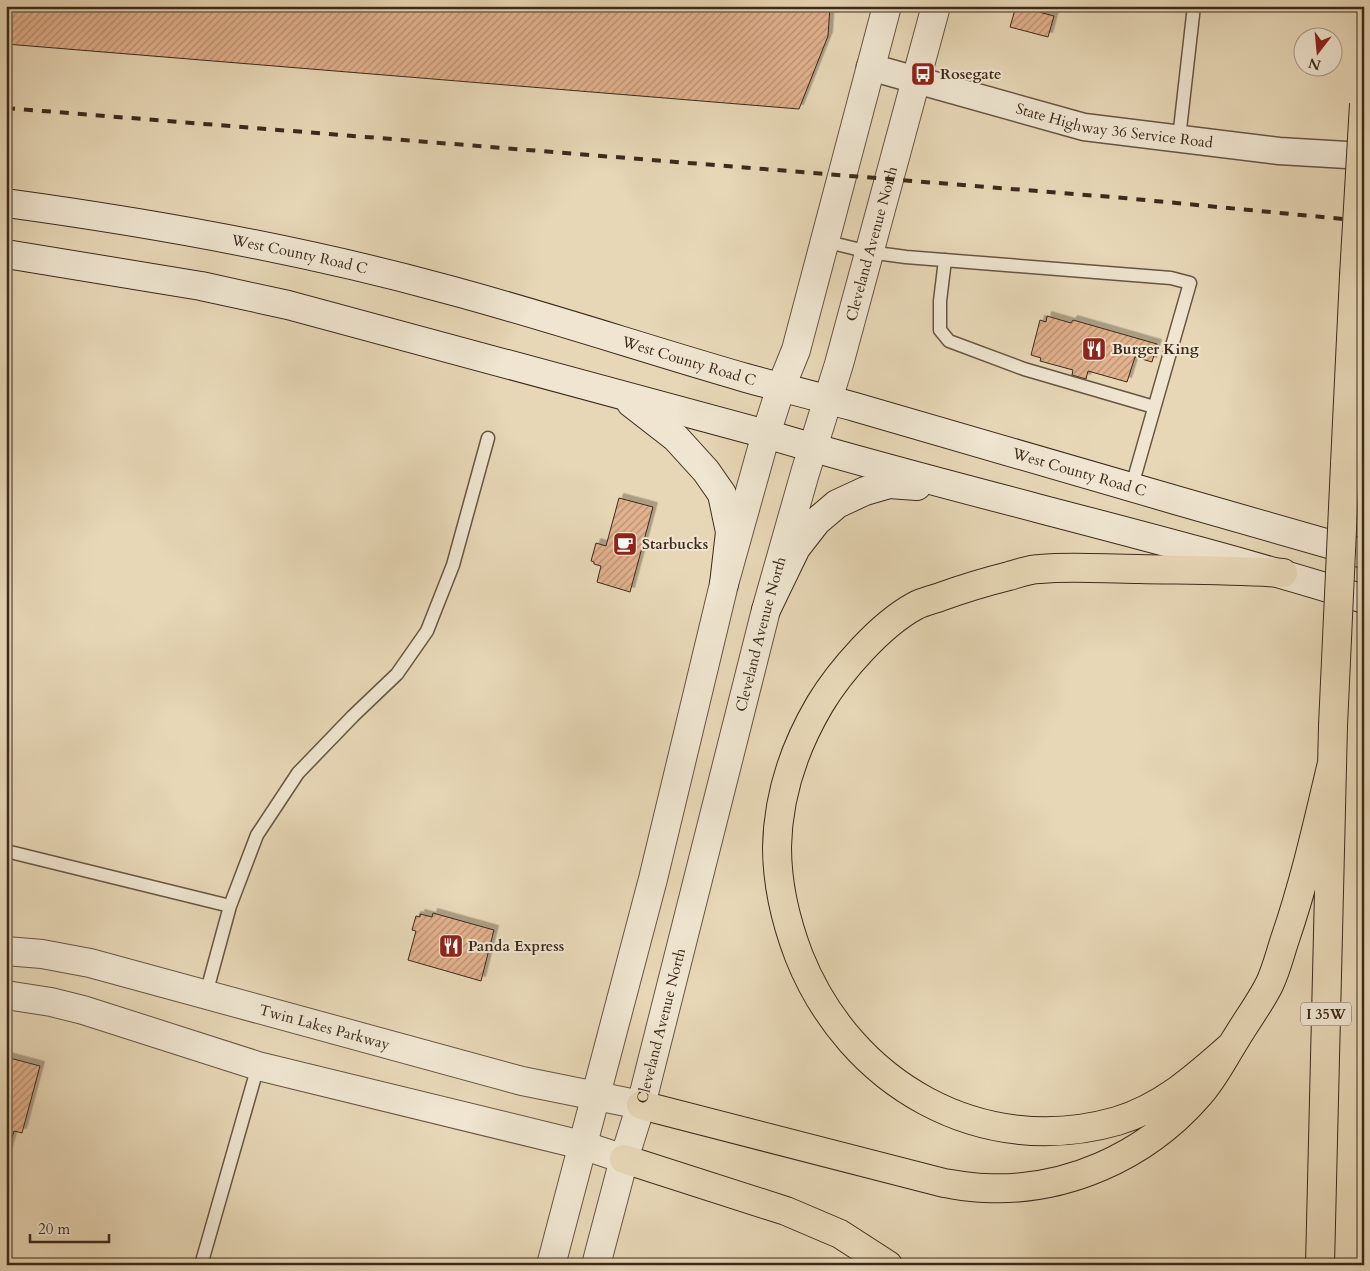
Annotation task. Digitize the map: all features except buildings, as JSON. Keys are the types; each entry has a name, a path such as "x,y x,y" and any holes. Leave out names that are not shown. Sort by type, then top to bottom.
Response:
{"highway":[{"name":"I 35W","path":"1320,1265 1333,726 1364,104"},
{"path":"1231,1046 1187,1085 1154,1106 1120,1120 1082,1129 1044,1132 986,1124 948,1112 912,1093 879,1070 850,1042 827,1011 806,973 790,934 781,891 777,848 781,804 790,768 806,728 828,690 856,656 886,628 916,606 970,586 1038,568 1219,569 1283,573"},
{"path":"641,1105 944,1183 985,1188 1026,1187 1067,1179 1106,1165 1139,1148 1168,1126 1198,1097 1222,1063 1269,984 1308,862 1332,763"},
{"path":"624,1159 786,1211 840,1234 888,1265"}],"street":[{"path":"551,1265 653,879 724,584 766,434 781,387 796,350 886,6"},
{"name":"Cleveland Avenue North","path":"596,1265 624,1159 641,1105 766,610 839,364 936,6"},
{"name":"State Highway 36 Service Road","path":"870,67 1084,127 1279,151 1364,156"},
{"name":"West County Road C","path":"6,203 116,218 210,235 442,287 1131,489 1364,554"},
{"path":"6,254 201,286 288,305 432,342 960,488 1283,573 1364,599"},
{"path":"622,396 676,438 706,471 722,494 730,532 724,584"},
{"path":"766,610 796,548 817,521 836,504 865,491 889,484 960,488"},
{"name":"Twin Lakes Parkway","path":"6,951 42,954 90,963 522,1081 641,1105"},
{"path":"6,995 50,1002 83,1010 258,1066 582,1145 624,1159"}],"lane":[{"path":"1179,138 1194,6"},
{"path":"824,241 869,252 1171,278 1190,283 1131,489"},
{"path":"945,260 940,301 940,330 949,341 1024,370 1154,407"},
{"path":"206,994 230,906 257,835 298,773 397,674 427,631 453,564 488,438"},
{"path":"6,850 230,906"},
{"path":"201,1265 258,1066"}],"railway":[{"path":"6,108 1124,198 1364,221"}],"place":[{"name":"Rosegate","path":"923,74"},
{"name":"Burger King","path":"1094,349"},
{"name":"Starbucks","path":"625,544"},
{"name":"Panda Express","path":"451,946"}]}
